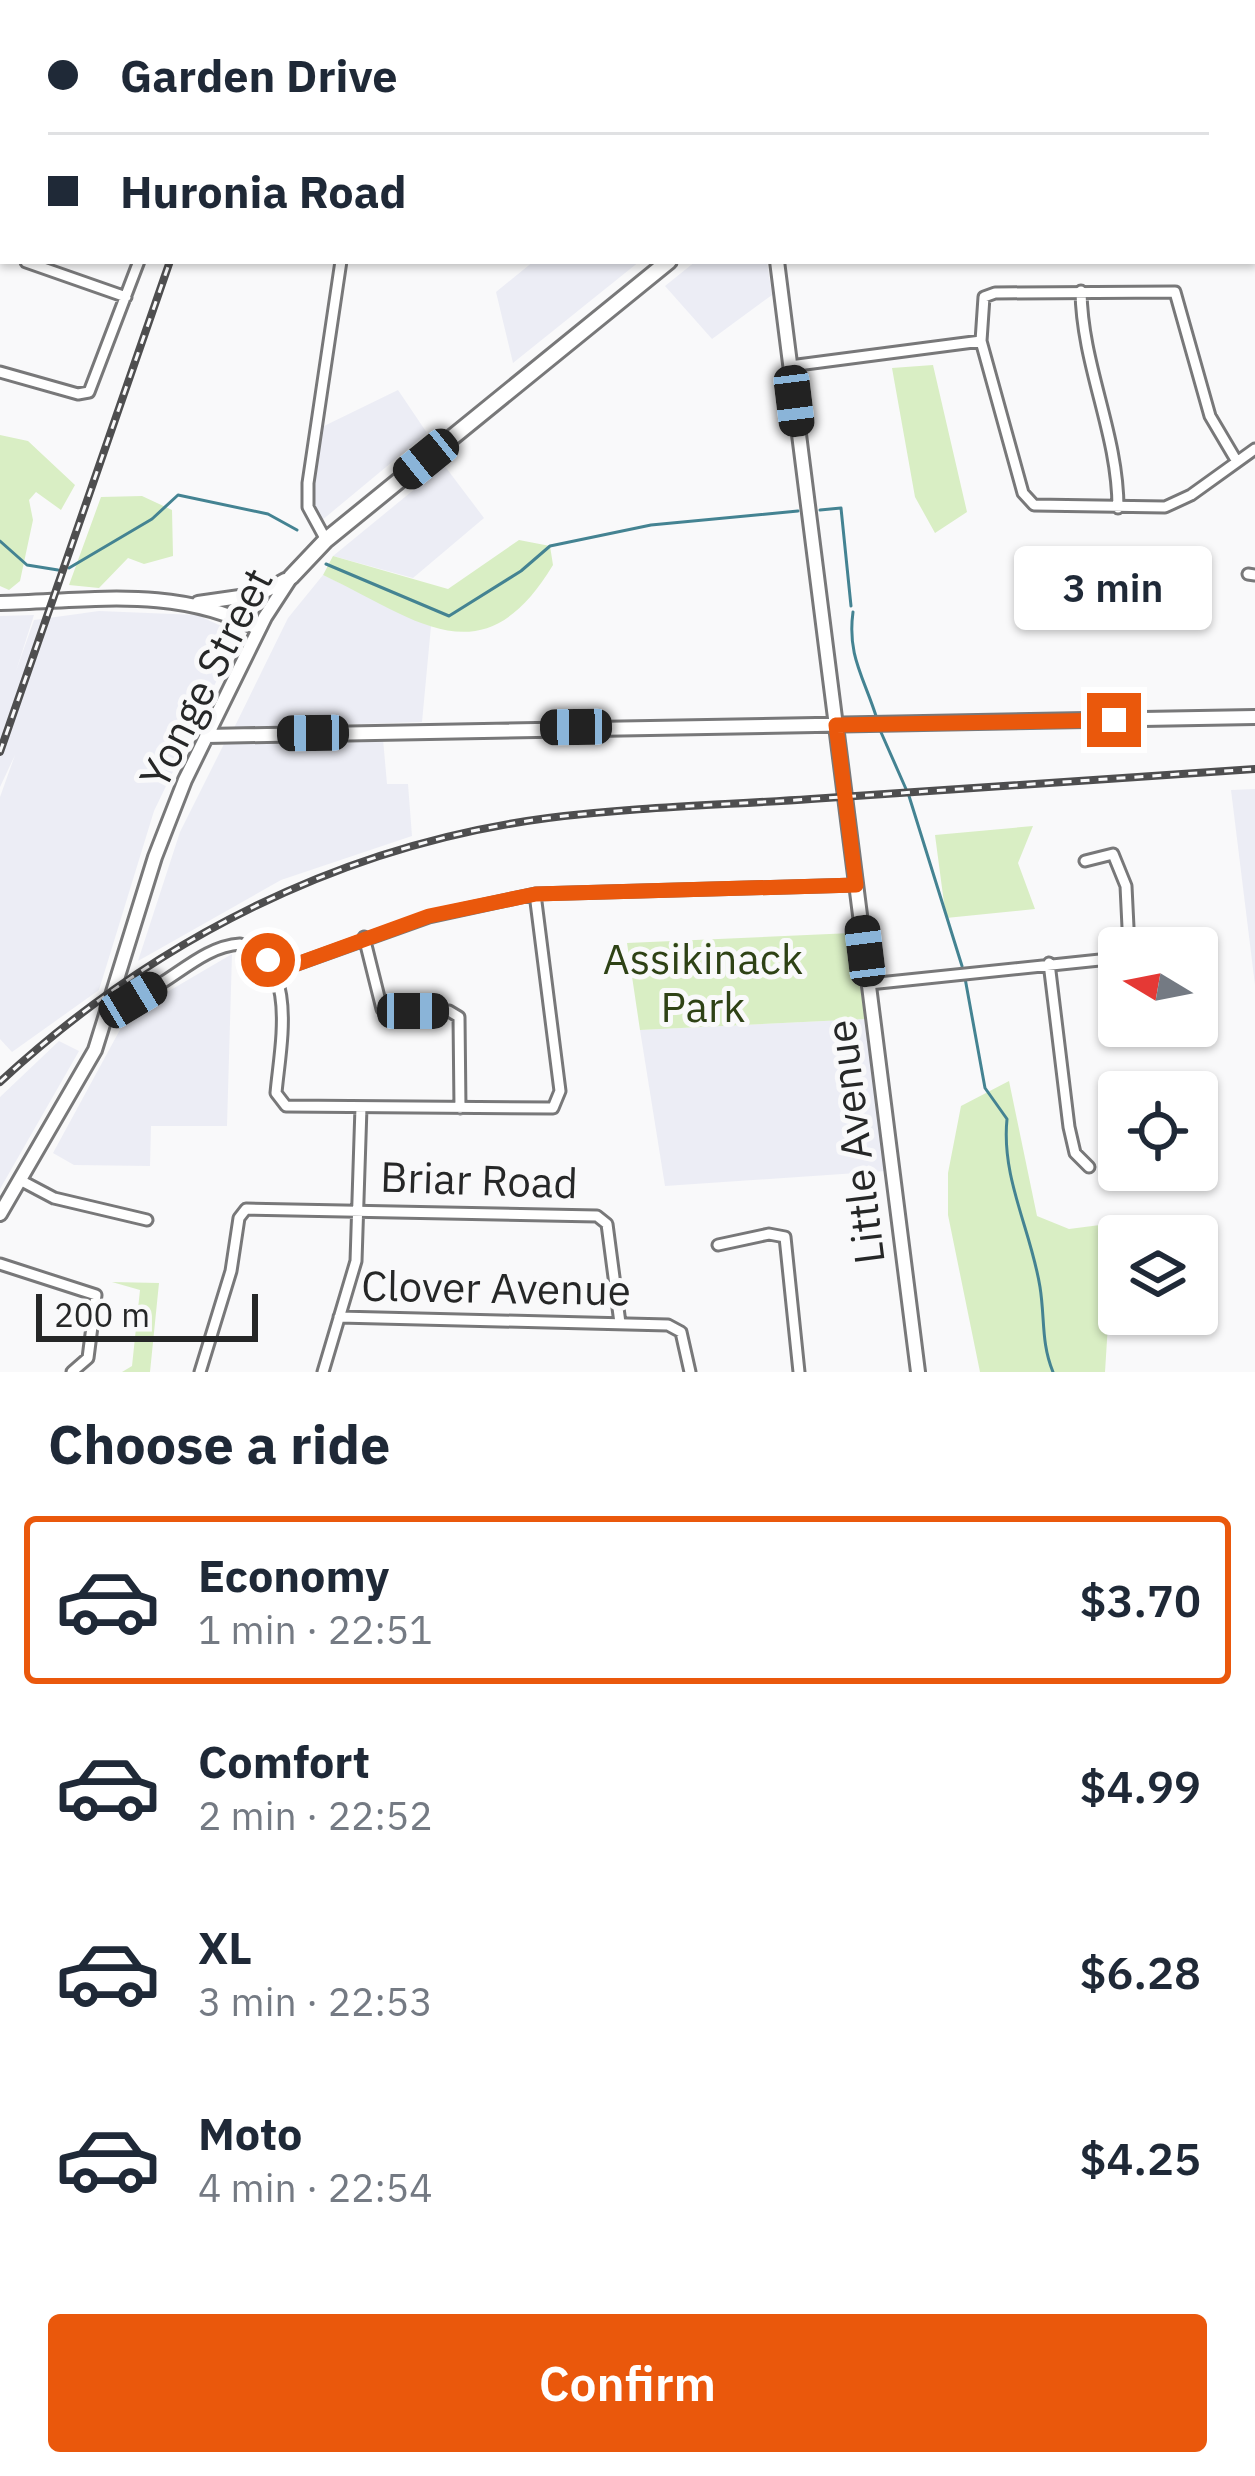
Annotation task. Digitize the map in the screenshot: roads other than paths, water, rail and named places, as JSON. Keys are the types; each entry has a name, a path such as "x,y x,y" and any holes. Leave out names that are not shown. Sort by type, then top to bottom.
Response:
{"main road":[{"name":"Yonge Street","path":"0,1214 95,1050 155,857 207,736 259,629 291,577 326,540 665,264"},
{"name":"Little Avenue","path":"777,264 918,1372"},
{"path":"0,603 199,603 258,594 291,577"},
{"path":"199,603 259,629"},
{"path":"207,736 1255,717"}],"street":[{"path":"32,264 126,297"},
{"path":"0,372 86,394 96,383 138,264"},
{"path":"326,540 308,507 308,484 340,264"},
{"path":"1081,291 1084,336 1116,453 1118,508"},
{"path":"1236,460 1210,416 1178,294 989,294 981,303 981,341 1025,498 1042,507 1176,503 1255,448"},
{"path":"790,366 981,341"},
{"path":"1084,861 1113,854 1122,870 1128,927"},
{"path":"275,972 364,937 536,894 856,885"},
{"path":"112,1002 133,1000 230,944 255,949 275,972 281,998 278,1100 286,1106 547,1109 560,1097 536,894"},
{"path":"364,937 382,1009 448,1011 459,1017 460,1108"},
{"path":"869,984 1098,960"},
{"path":"1049,963 1069,1127 1075,1153 1089,1167"},
{"path":"323,1372 356,1261 361,1107"},
{"path":"20,1180 54,1198 147,1220"},
{"name":"Briar Road","path":"200,1372 231,1271 239,1218 246,1209 597,1216 607,1224 620,1323"},
{"path":"718,1245 769,1234 785,1237 799,1372"},
{"path":"0,1264 96,1294 88,1358 72,1372"},
{"name":"Clover Avenue","path":"339,1317 668,1325 681,1332 690,1372"}],"waterway":[{"path":"69,568 152,519 178,495 268,514 297,530"},
{"path":"820,510 841,508 851,606"},
{"path":"326,564 449,616 521,571 550,546 651,525 798,511"},
{"path":"0,541 27,565 58,570"},
{"path":"853,612 855,654 877,719"},
{"path":"880,730 906,789"},
{"path":"909,796 962,966"},
{"path":"965,978 985,1088 1007,1119 1008,1162 1036,1266 1053,1372"}],"railway":[{"path":"0,752 169,264"},
{"path":"0,1082 120,985 253,907 323,876 471,831 613,811 1255,769"}],"park label":[{"name":"Assikinack Park","path":"703,983"}]}
